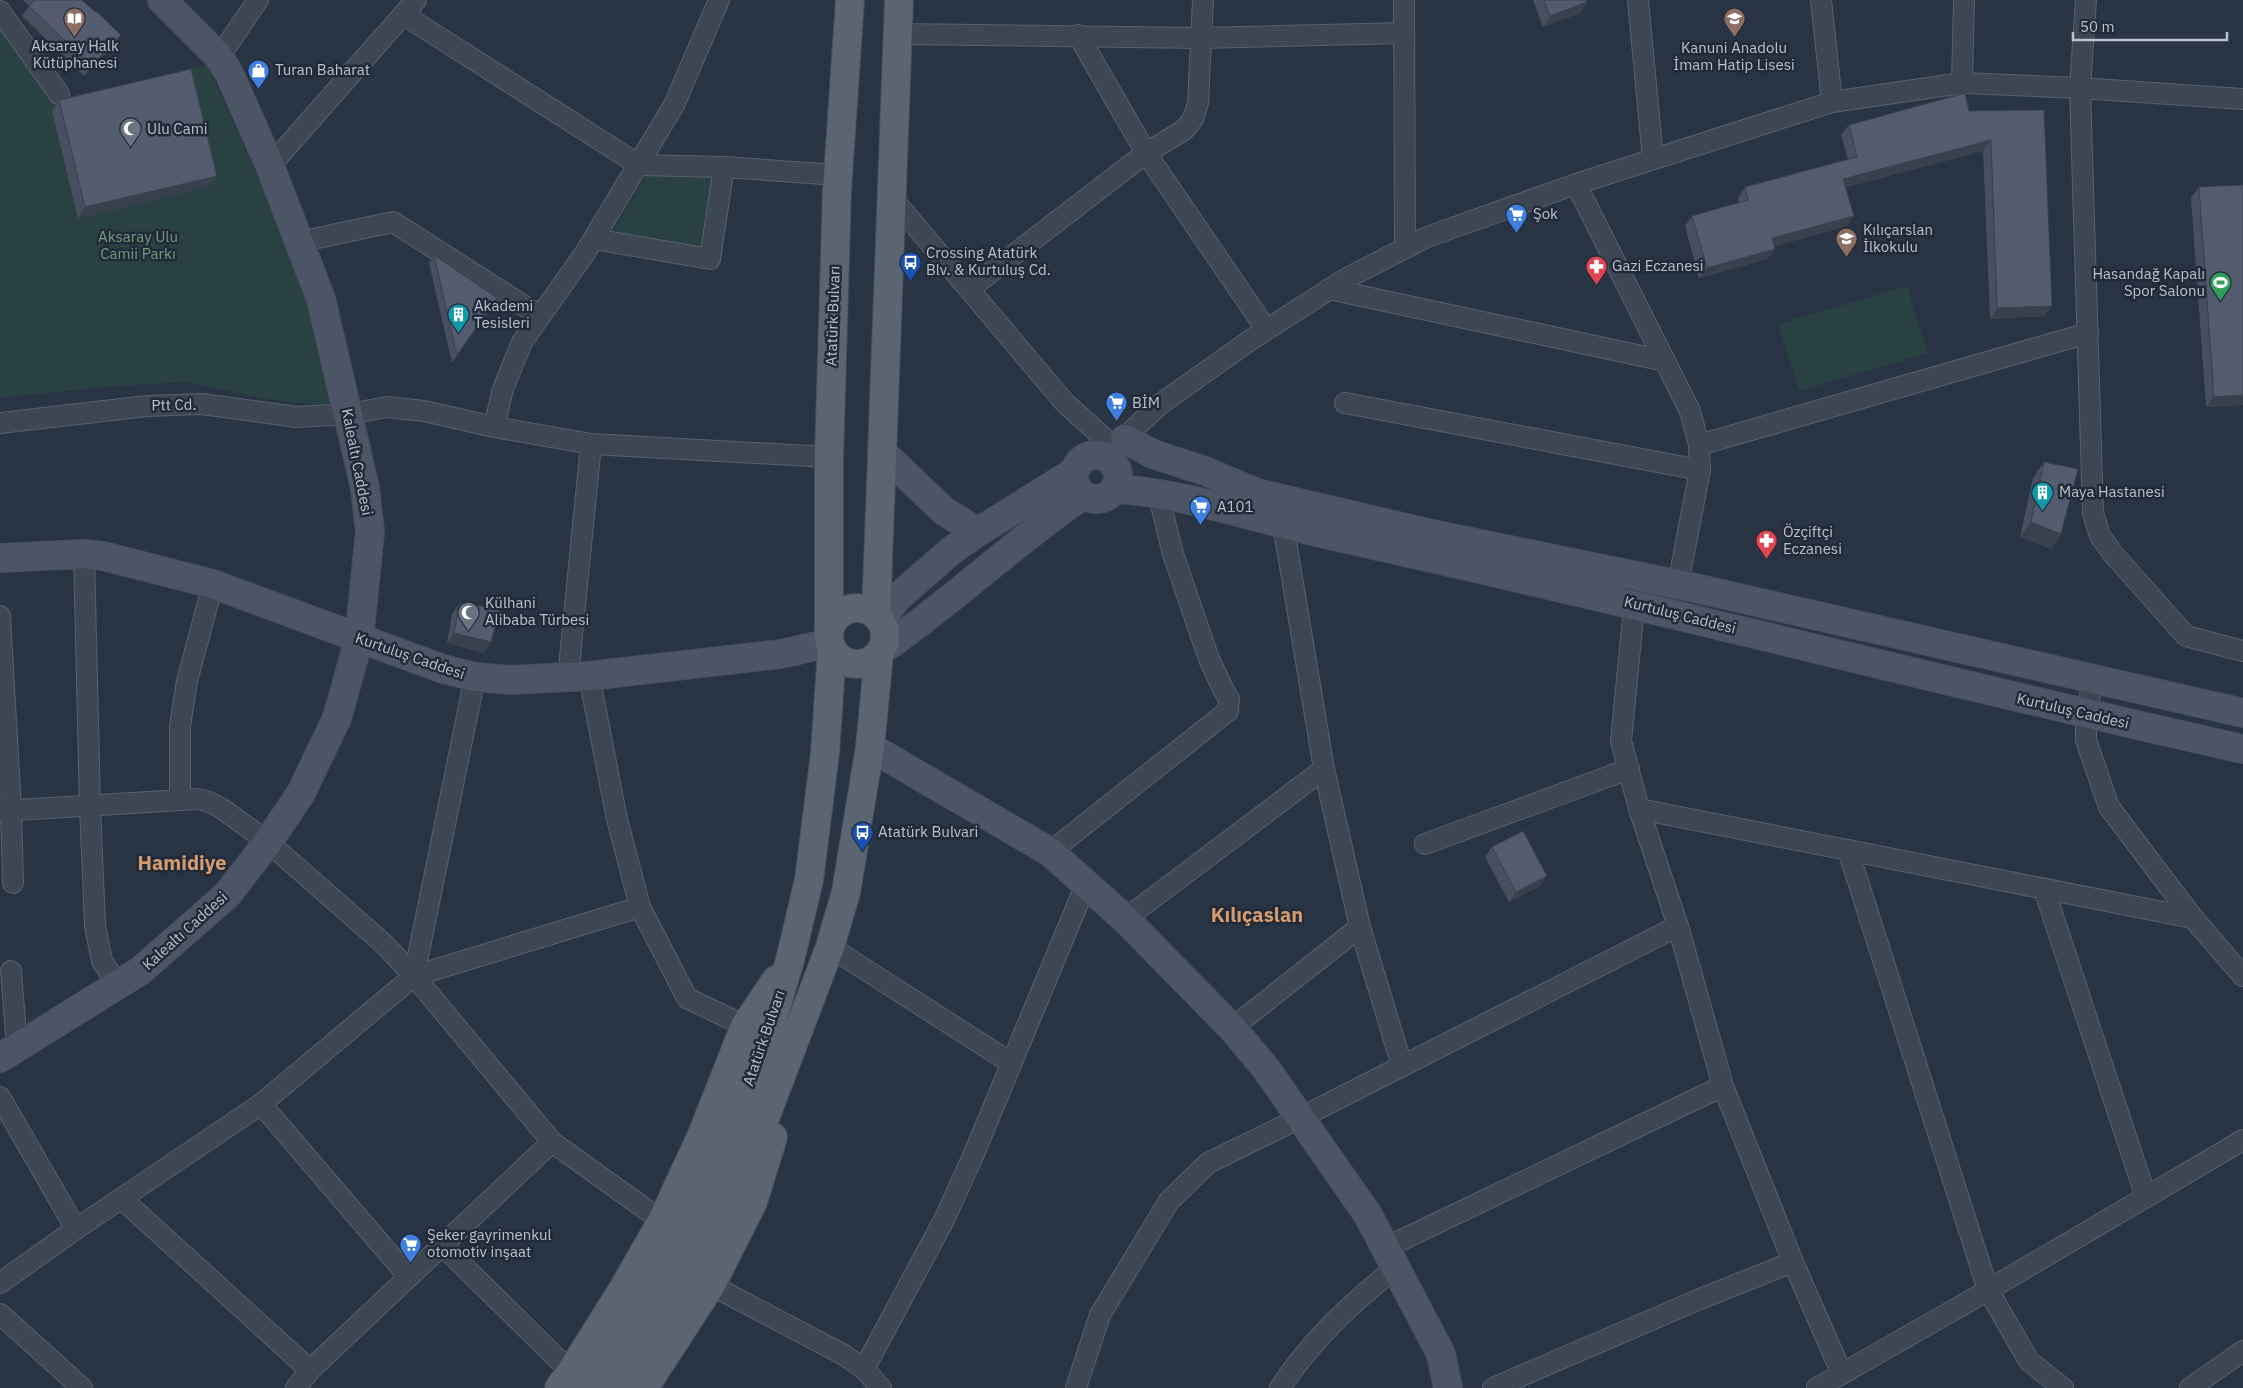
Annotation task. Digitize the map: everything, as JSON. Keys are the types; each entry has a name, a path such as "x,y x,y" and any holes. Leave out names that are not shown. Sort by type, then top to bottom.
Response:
{"main road":[{"name":"Kalealtı Caddesi","path":"8,1053 140,971 227,895 268,842 301,793 337,718 359,639 370,532 365,488 321,299 270,166 229,73 219,57 162,0"},
{"name":"Atatürk Bulvarı","path":"571,1383 660,1275 724,1150 768,1034 790,960 809,880 825,753 830,641 829,457 838,175 850,0"},
{"path":"878,618 899,0"},
{"path":"1114,448 1110,460 1117,470 1118,482 1115,489 1105,498 1092,499 1079,484 1077,465 1089,456 1114,448 1153,454 1205,471 1258,493 1432,534 1678,584 2243,713"},
{"path":"883,453 944,512 978,532"},
{"path":"878,618 897,598 952,550 978,532 1079,484"},
{"path":"881,652 886,635 878,618 869,610 852,608 837,616 830,641 838,657 854,664 872,660 922,623 1006,554 1079,484"},
{"name":"Kurtuluş Caddesi","path":"1115,489 1158,493 1283,524 1634,604 2086,715 2243,749"},
{"name":"Kurtuluş Caddesi","path":"0,558 84,554 103,556 214,584 359,639 443,669 475,678 510,680 579,677 781,654 830,641"},
{"name":"Atatürk Bulvarı","path":"613,1388 686,1281 756,1142 830,947 846,892 870,747 881,652"},
{"path":"870,747 1050,852 1125,918 1232,1028 1267,1070 1368,1215 1440,1354 1448,1388"},
{"path":"644,1388 711,1285 753,1202 830,947"},
{"path":"571,1383 662,1221 701,1137 745,1026 790,960"}],"street":[{"path":"219,57 258,0"},
{"path":"494,427 503,389 522,342 594,239 674,105 718,0"},
{"path":"969,289 1146,153 1184,130 1193,119 1198,103 1203,0"},
{"path":"1404,0 1405,248"},
{"path":"1638,0 1653,159"},
{"path":"1821,0 1832,102"},
{"path":"1962,83 1964,0"},
{"path":"2086,0 2080,88 2093,513 2100,536 2114,556 2186,636 2243,651"},
{"path":"270,166 410,8 639,165 724,167 838,175"},
{"path":"0,11 59,94"},
{"path":"898,34 1201,38 1404,33"},
{"path":"1078,35 1146,153 1266,329"},
{"path":"892,198 1065,403 1114,448 1159,405 1266,329 1329,289 1427,237 1576,184 1832,102 1962,83 2080,88 2243,99"},
{"path":"594,239 710,259 724,167"},
{"path":"1576,184 1690,410 1699,445 1700,470 1678,584"},
{"path":"298,242 393,222 540,316"},
{"path":"1329,289 1665,362"},
{"path":"1699,445 2088,333"},
{"path":"1345,403 1700,470"},
{"name":"Ptt Cd.","path":"0,423 147,406 202,404 297,417 349,414 387,407 424,411 494,427 590,444 829,457"},
{"path":"590,444 579,677 640,907 687,998 745,1026"},
{"path":"1050,852 1228,711 1229,699 1210,659 1173,554 1158,493"},
{"path":"1283,524 1324,768 1360,927 1402,1066"},
{"path":"84,554 95,926 102,962 118,985"},
{"path":"1637,576 1621,741 1639,809 1678,926 1723,1086 1793,1262 1842,1374"},
{"path":"180,800 180,726 187,681 214,584"},
{"path":"0,616 6,810 13,883"},
{"path":"414,976 475,678"},
{"path":"2093,679 2086,715 2086,740 2109,807 2192,918 2243,976"},
{"path":"1125,918 1324,768"},
{"path":"1425,844 1629,769"},
{"path":"6,810 198,799 210,802 268,842 384,944 414,976 552,1142 662,1221"},
{"path":"1639,809 2192,918"},
{"path":"1848,850 1988,1290 2029,1361 2063,1388"},
{"path":"864,1369 944,1220 1086,884"},
{"path":"2044,889 2146,1197"},
{"path":"0,1283 76,1229 261,1104 414,976 640,907"},
{"path":"1076,1388 1100,1315 1169,1202 1208,1163 1678,926"},
{"path":"1232,1028 1360,927"},
{"path":"830,947 1011,1063"},
{"path":"8,1053 11,971"},
{"path":"1280,1388 1299,1359 1351,1304 1390,1258 1723,1086"},
{"path":"0,1097 76,1229"},
{"path":"261,1104 409,1277"},
{"path":"1817,1388 2243,1140"},
{"path":"296,1388 310,1370 552,1142"},
{"path":"122,1199 310,1370"},
{"path":"442,1245 571,1383"},
{"path":"1494,1388 1700,1299 1793,1262"},
{"path":"711,1285 818,1340 864,1369 881,1388"},
{"path":"0,1314 82,1388"},
{"path":"2190,1388 2243,1351"}],"green space":[{"name":"Aksaray Ulu Camii Parkı","path":"0,21 58,104 207,64 309,291 340,408 260,398 187,382 114,386 0,398"},
{"path":"646,176 712,177 701,247 612,233"},
{"path":"1907,286 1928,353 1799,391 1778,324"}],"building":[{"name":"Aksaray Halk Kütüphanesi","path":"35,0 82,0 121,35 91,66 29,6"},
{"path":"1544,0 1586,0 1587,2 1550,16"},
{"name":"Ulu Cami","path":"191,69 217,176 85,207 59,100"},
{"path":"1965,93 1969,111 2044,110 2052,306 1997,308 1991,140 1843,179 1854,216 1772,238 1775,249 1707,268 1692,216 1748,200 1745,187 1857,157 1849,125"},
{"name":"Hasandağ Kapalı Spor Salonu","path":"2243,185 2243,395 2214,397 2199,187"},
{"name":"Akademi Tesisleri","path":"434,255 497,298 457,355"},
{"path":"2044,462 2078,469 2061,534 2031,522"},
{"path":"460,603 500,609 491,642 454,633"},
{"path":"1523,831 1547,876 1516,892 1492,847"}],"place":[{"name":"Aksaray Halk Kütüphanesi","path":"75,37"},
{"name":"Kanuni Anadolu İmam Hatip Lisesi","path":"1734,38"},
{"name":"Turan Baharat","path":"259,89"},
{"name":"Ulu Cami","path":"131,148"},
{"name":"Şok","path":"1517,233"},
{"name":"Kılıçarslan İlkokulu","path":"1847,258"},
{"name":"Crossing Atatürk Blv. & Kurtuluş Cd.","path":"910,281"},
{"name":"Gazi Eczanesi","path":"1596,285"},
{"name":"Hasandağ Kapalı Spor Salonu","path":"2221,302"},
{"name":"Akademi Tesisleri","path":"458,334"},
{"name":"BİM","path":"1116,422"},
{"name":"Maya Hastanesi","path":"2043,511"},
{"name":"A101","path":"1201,526"},
{"name":"Özçiftçi Eczanesi","path":"1767,560"},
{"name":"Külhani Alibaba Türbesi","path":"469,631"},
{"name":"Atatürk Bulvari","path":"862,851"},
{"name":"Şeker gayrimenkul otomotiv inşaat","path":"411,1263"}],"district":[{"name":"Hamidiye","path":"182,863"},
{"name":"Kılıçaslan","path":"1257,915"}]}
